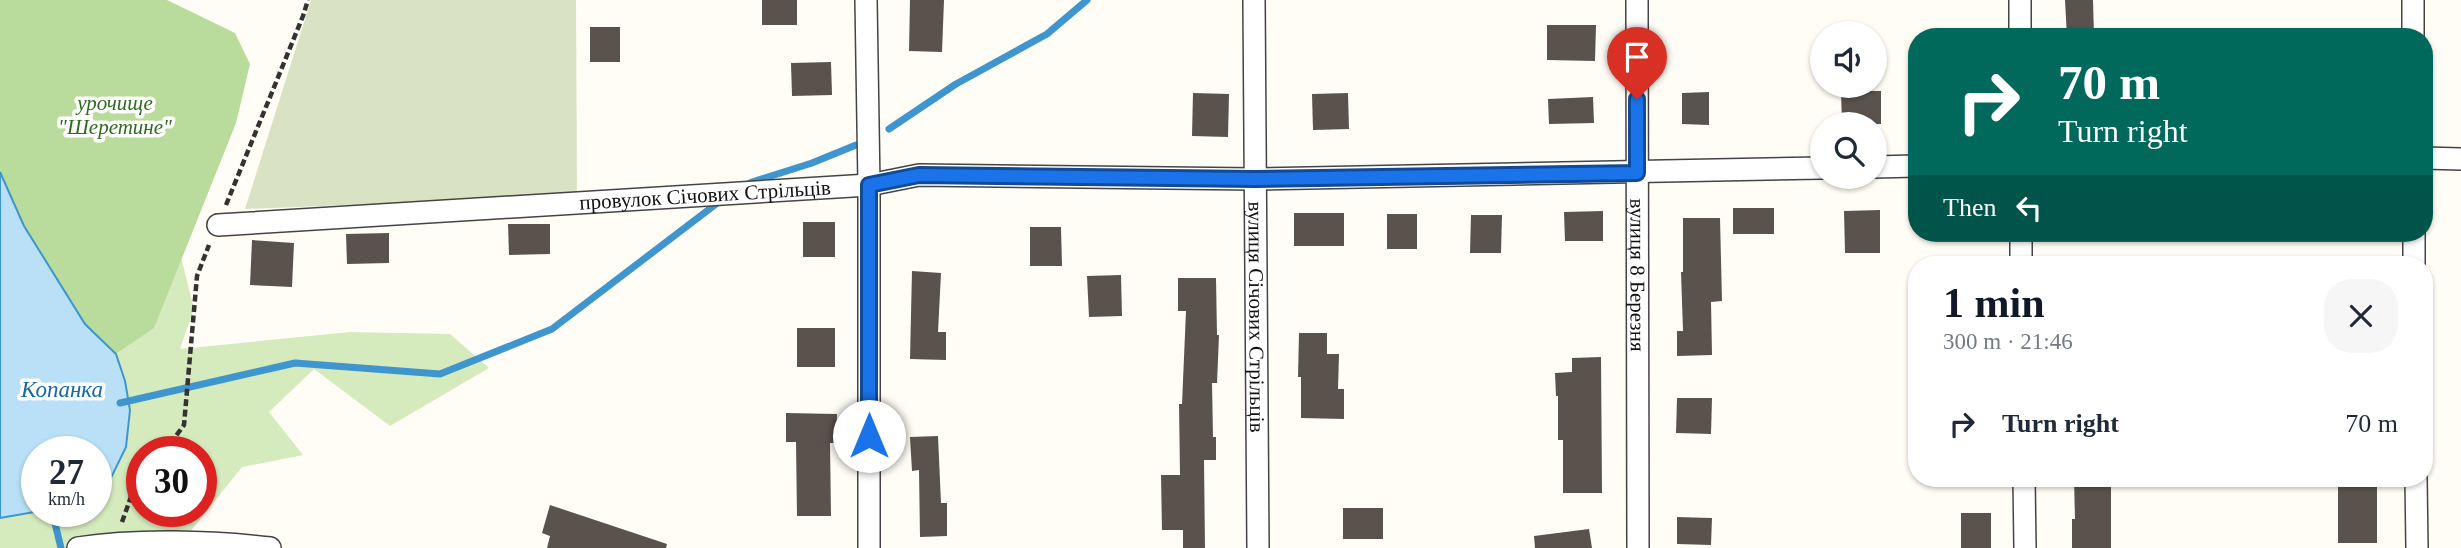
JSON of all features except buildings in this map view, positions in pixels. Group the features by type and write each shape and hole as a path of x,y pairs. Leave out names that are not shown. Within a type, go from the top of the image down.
{"street":[{"path":"866,0 869,548"},
{"name":"вулиця Січових Стрільців","path":"1254,0 1258,548"},
{"name":"вулиця 8 Березня","path":"1637,0 1638,548"},
{"path":"2020,0 2020,28"},
{"path":"2413,0 2413,28"},
{"path":"2433,158 2461,159"},
{"path":"1887,167 1908,166"},
{"name":"провулок Січових Стрільців","path":"218,225 869,185 919,175 1255,179 1810,168"},
{"path":"2024,487 2025,548"},
{"path":"2416,487 2417,548"},
{"path":"78,548 114,542 247,545 270,548"}],"path":[{"path":"114,542 126,510"}],"green space":[{"name":"урочище \"Шеретине\"","path":"0,0 167,0 235,33 250,64 236,123 154,328 116,354 85,324 24,226 0,172"},
{"path":"311,0 576,0 577,196 245,209"},
{"path":"181,257 194,309 180,349 350,332 450,334 489,368 390,426 314,369 269,412 303,455 242,467 217,498 217,436 127,436 126,391 116,354 154,327"},
{"path":"126,445 126,527 194,527 177,548 0,548 0,518 21,514 21,527 112,527 112,474"}],"water":[{"name":"Копанка","path":"0,172 24,226 85,324 116,354 125,381 130,410 126,447 112,476 112,436 21,436 21,514 0,518"}],"waterway":[{"path":"889,129 956,84 1047,34 1087,0"},
{"path":"745,186 856,145"},
{"path":"120,403 295,363 440,374 552,329 720,201"},
{"path":"56,527 61,548"}],"route":[{"path":"869,436 869,185 919,175 1255,179 1637,173 1637,99"}]}
